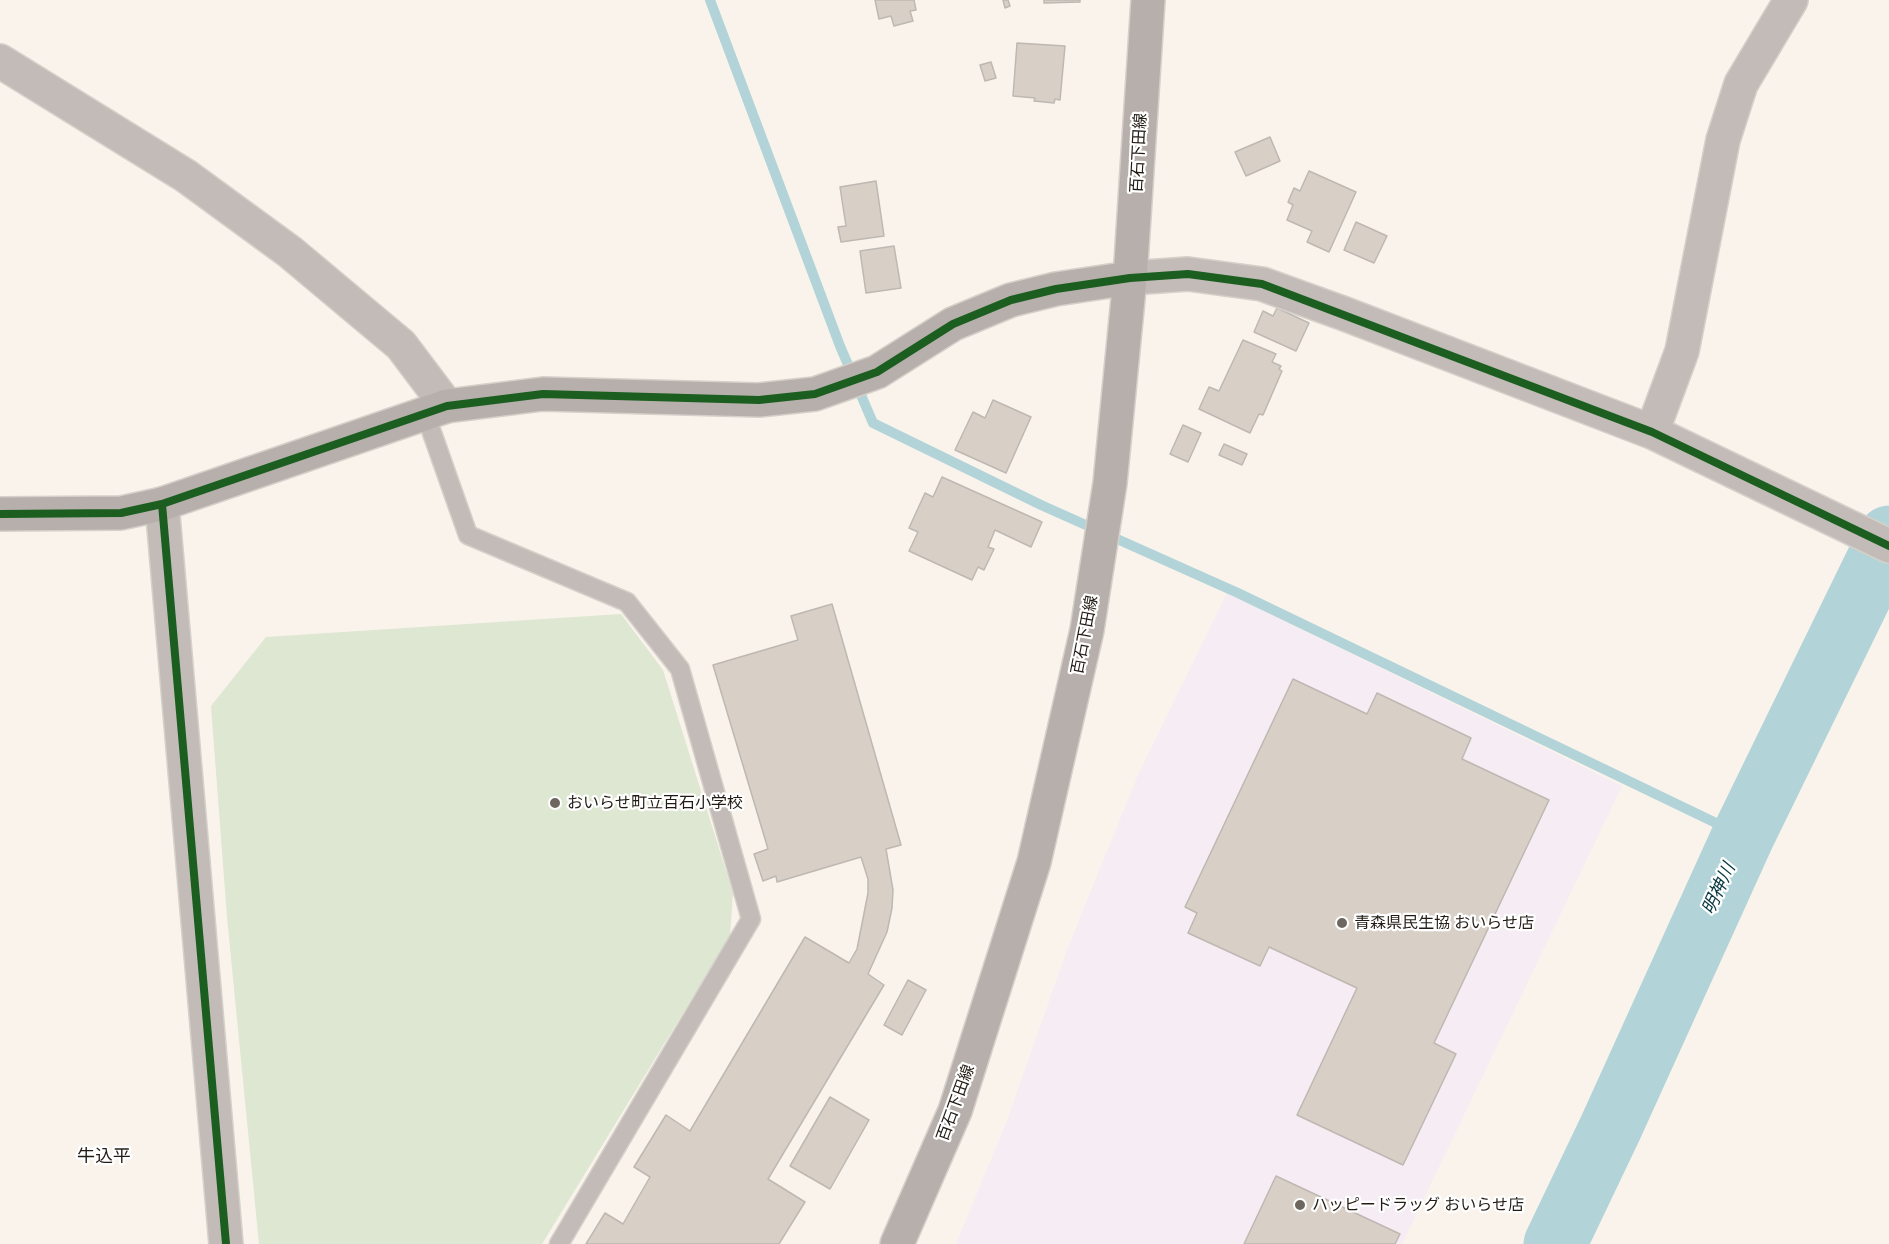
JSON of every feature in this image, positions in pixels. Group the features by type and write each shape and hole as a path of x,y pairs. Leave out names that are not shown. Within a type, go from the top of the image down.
{"main road":[{"name":"百石下田線","path":"897,1244 955,1111 1034,862 1087,630 1110,483 1130,278 1148,0"},
{"path":"0,514 122,513 162,504 436,410 543,394 759,400 815,394 877,372 953,324 1011,300 1056,289 1130,278"}],"street":[{"path":"1652,432 1682,351 1723,140 1741,84 1791,0"},
{"path":"0,61 186,176 290,252 401,345 436,410"},
{"path":"1130,278 1188,274 1262,284 1652,432 1889,546"},
{"path":"162,504 226,1244"}],"lane":[{"path":"436,410 468,535 627,602 680,669 751,919 559,1244"}],"shaded area":[{"path":"1227,593 1622,786 1402,1244 956,1244 1007,1121 1067,950 1138,775"}],"green space":[{"path":"621,614 663,670 733,893 730,936 542,1244 259,1244 227,917 211,706 266,637"}],"building":[{"path":"875,0 914,0 916,10 910,11 913,21 894,26 891,16 879,19"},
{"path":"1003,0 1008,0 1010,6 1005,8"},
{"path":"1044,0 1080,0 1080,2 1044,3"},
{"path":"1017,43 1065,46 1060,100 1055,99 1054,103 1013,96"},
{"path":"991,62 996,78 985,81 980,65"},
{"path":"1270,137 1280,161 1246,176 1235,152"},
{"path":"1309,171 1356,192 1329,252 1307,242 1312,231 1287,220 1293,205 1288,202 1294,188 1300,191"},
{"path":"876,181 884,236 841,242 838,227 846,226 840,187"},
{"path":"1356,222 1387,236 1374,263 1344,250"},
{"path":"894,246 901,288 866,293 860,251"},
{"path":"1277,308 1309,323 1296,351 1254,332 1263,311 1273,316"},
{"path":"1243,340 1276,354 1272,362 1281,366 1279,369 1282,371 1263,415 1259,414 1250,433 1199,409 1209,387 1219,391"},
{"path":"993,400 1031,417 1006,473 955,450 973,412 985,418"},
{"path":"1183,425 1201,433 1188,462 1170,454"},
{"path":"1224,444 1247,454 1242,465 1219,455"},
{"path":"942,477 1042,522 1031,547 995,530 988,547 994,549 984,570 978,567 972,580 909,551 918,532 909,528 925,493 933,497"},
{"path":"832,604 901,845 886,849 893,890 892,908 887,932 868,974 884,985 768,1179 805,1202 779,1244 586,1244 605,1213 623,1224 650,1177 634,1167 666,1115 690,1131 805,937 849,963 857,949 868,893 868,879 861,857 777,882 776,876 763,881 754,854 768,849 713,665 798,640 791,616"},
{"name":"青森県民生協 おいらせ店","path":"1293,679 1367,714 1377,693 1471,738 1462,759 1549,800 1434,1043 1456,1054 1403,1165 1297,1115 1357,988 1269,947 1260,966 1188,933 1197,913 1185,907"},
{"path":"908,980 926,990 902,1035 884,1025"},
{"path":"830,1097 869,1120 830,1189 790,1166"},
{"name":"ハッピードラッグ おいらせ店","path":"1276,1176 1400,1234 1395,1244 1244,1244"}],"waterway":[{"path":"710,0 840,346 873,423 1041,505 1238,593 1743,836"},
{"name":"明神川","path":"1555,1244 1610,1129 1743,836 1889,537"}],"cycle path":[{"path":"0,514 121,513 162,504 447,406 543,394 759,400 815,394 877,372 953,324 1011,300 1056,289 1130,278 1188,274 1262,284 1652,432 1889,546"},
{"path":"162,504 226,1244"}],"place":[{"name":"おいらせ町立百石小学校","path":"555,803"},
{"name":"青森県民生協 おいらせ店","path":"1342,923"},
{"name":"ハッピードラッグ おいらせ店","path":"1300,1205"}],"district":[{"name":"牛込平","path":"104,1157"}]}
